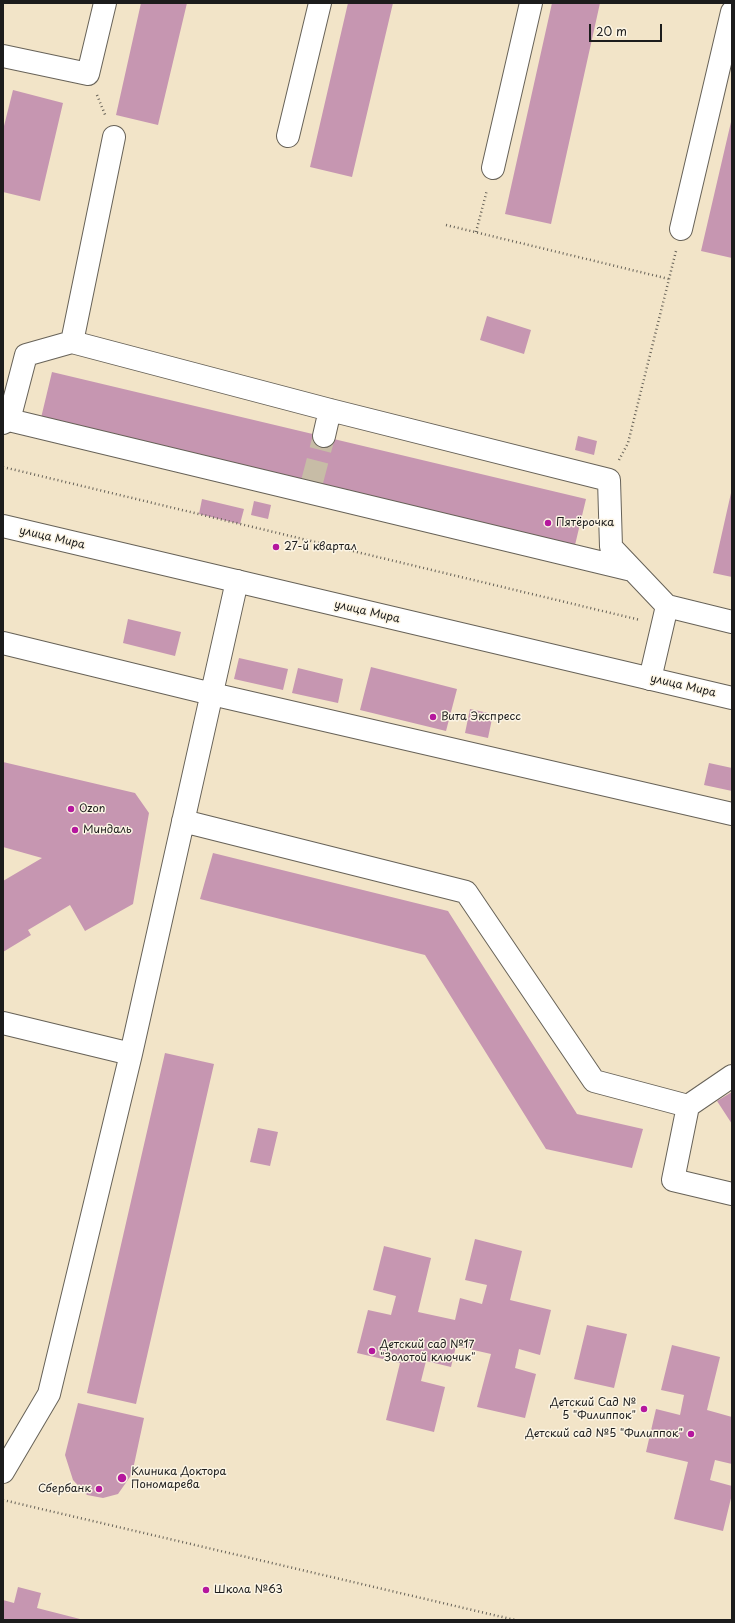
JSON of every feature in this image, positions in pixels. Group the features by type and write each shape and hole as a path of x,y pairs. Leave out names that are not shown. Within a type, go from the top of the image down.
{"main road":[{"path":"3,56 88,74 104,3"},
{"path":"288,136 320,3"},
{"path":"493,168 531,3"},
{"path":"681,229 732,12"},
{"path":"72,342 114,138"},
{"path":"632,570 310,487 6,422 26,355 72,342 330,410 609,480 611,547 632,570 665,616 732,622"},
{"path":"324,436 330,410"},
{"name":"улица Мира","path":"3,526 732,698"},
{"path":"3,1472 49,1394 131,1054 237,581"},
{"path":"650,678 665,616"},
{"path":"3,643 212,694 732,814"},
{"path":"183,821 466,892 594,1081 688,1106"},
{"path":"3,1023 131,1054"},
{"path":"732,1076 688,1106 673,1180 732,1194"}],"path":[{"path":"88,74 114,138"},
{"path":"476,232 493,168"},
{"path":"446,225 669,278"},
{"path":"609,480 628,443 681,229"},
{"path":"3,467 665,616"},
{"path":"3,1500 514,1620"}],"building":[{"path":"141,3 187,3 158,125 116,115"},
{"path":"348,3 393,3 352,177 310,167"},
{"path":"552,3 600,3 551,224 505,214"},
{"path":"13,90 63,103 40,201 3,192 3,130"},
{"path":"732,122 732,258 701,251"},
{"path":"487,316 531,330 524,354 480,340"},
{"path":"52,372 586,499 575,545 41,418"},
{"path":"578,436 597,441 594,455 575,450"},
{"path":"732,493 732,577 713,573"},
{"path":"202,499 244,509 240,524 199,514"},
{"path":"254,501 271,505 268,519 251,515"},
{"path":"128,619 181,632 175,656 123,643"},
{"path":"239,658 288,669 283,690 234,679"},
{"path":"371,667 457,689 446,731 360,710"},
{"path":"298,668 343,679 338,703 292,693"},
{"path":"470,709 493,714 488,738 465,733"},
{"name":"Миндаль","path":"3,762 135,793 149,813 133,904 85,931 70,905 28,930 31,935 3,952 3,881 42,858 3,847"},
{"path":"709,763 732,768 732,791 704,785"},
{"path":"213,853 448,911 577,1114 643,1129 632,1168 546,1149 425,955 200,899"},
{"path":"165,1053 214,1064 136,1404 87,1393"},
{"path":"732,1092 732,1124 717,1101"},
{"path":"258,1128 278,1132 270,1166 250,1162"},
{"path":"475,1239 522,1251 510,1300 551,1310 540,1355 519,1349 515,1368 536,1374 525,1418 477,1407 491,1354 456,1346 451,1367 426,1361 421,1381 445,1387 434,1432 386,1420 400,1363 357,1353 368,1310 391,1315 396,1296 373,1290 384,1246 431,1258 418,1312 455,1320 460,1298 482,1304 487,1285 465,1280"},
{"path":"587,1325 627,1334 614,1388 574,1379"},
{"name":"Детский сад №5 \"Филиппок\"","path":"672,1345 720,1357 707,1410 732,1417 732,1464 715,1460 710,1480 732,1486 732,1494 723,1531 674,1519 688,1462 646,1452 656,1409 680,1415 684,1395 661,1390"},
{"path":"78,1403 144,1418 132,1474 118,1494 103,1498 87,1495 73,1480 65,1455"},
{"path":"18,1587 41,1593 37,1608 84,1620 3,1620 3,1600 14,1603"}],"tunnel":[{"path":"312,482 324,436"}],"place":[{"name":"Пятёрочка","path":"548,523"},
{"name":"27-й квартал","path":"276,547"},
{"name":"Вита Экспресс","path":"433,717"},
{"name":"Ozon","path":"71,809"},
{"name":"Миндаль","path":"75,830"},
{"name":"Детский сад №17 \"Золотой ключик\"","path":"372,1351"},
{"name":"Детский Сад № 5 \"Филиппок\"","path":"644,1409"},
{"name":"Детский сад №5 \"Филиппок\"","path":"691,1434"},
{"name":"Клиника Доктора Пономарева","path":"122,1478"},
{"name":"Сбербанк","path":"99,1489"},
{"name":"Школа №63","path":"206,1590"}]}
